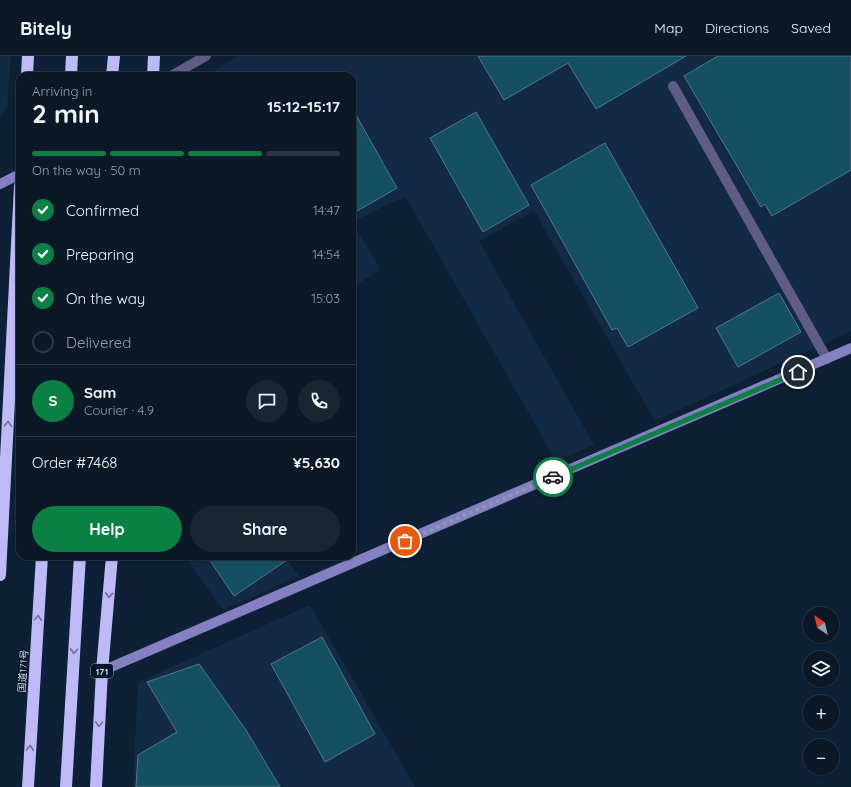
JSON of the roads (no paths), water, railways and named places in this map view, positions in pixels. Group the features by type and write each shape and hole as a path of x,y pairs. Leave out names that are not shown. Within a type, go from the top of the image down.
{"highway":[{"path":"27,72 28,56"},
{"path":"71,72 72,56"},
{"path":"112,72 114,56"},
{"path":"153,72 154,56"},
{"path":"0,574 16,264"},
{"name":"国道171号","path":"28,787 42,560"},
{"path":"66,787 80,560"},
{"name":"171","path":"96,787 102,671 112,560"}],"street":[{"path":"178,72 206,56"},
{"path":"673,86 827,359"},
{"path":"0,184 16,176"},
{"path":"102,671 851,348"}]}
